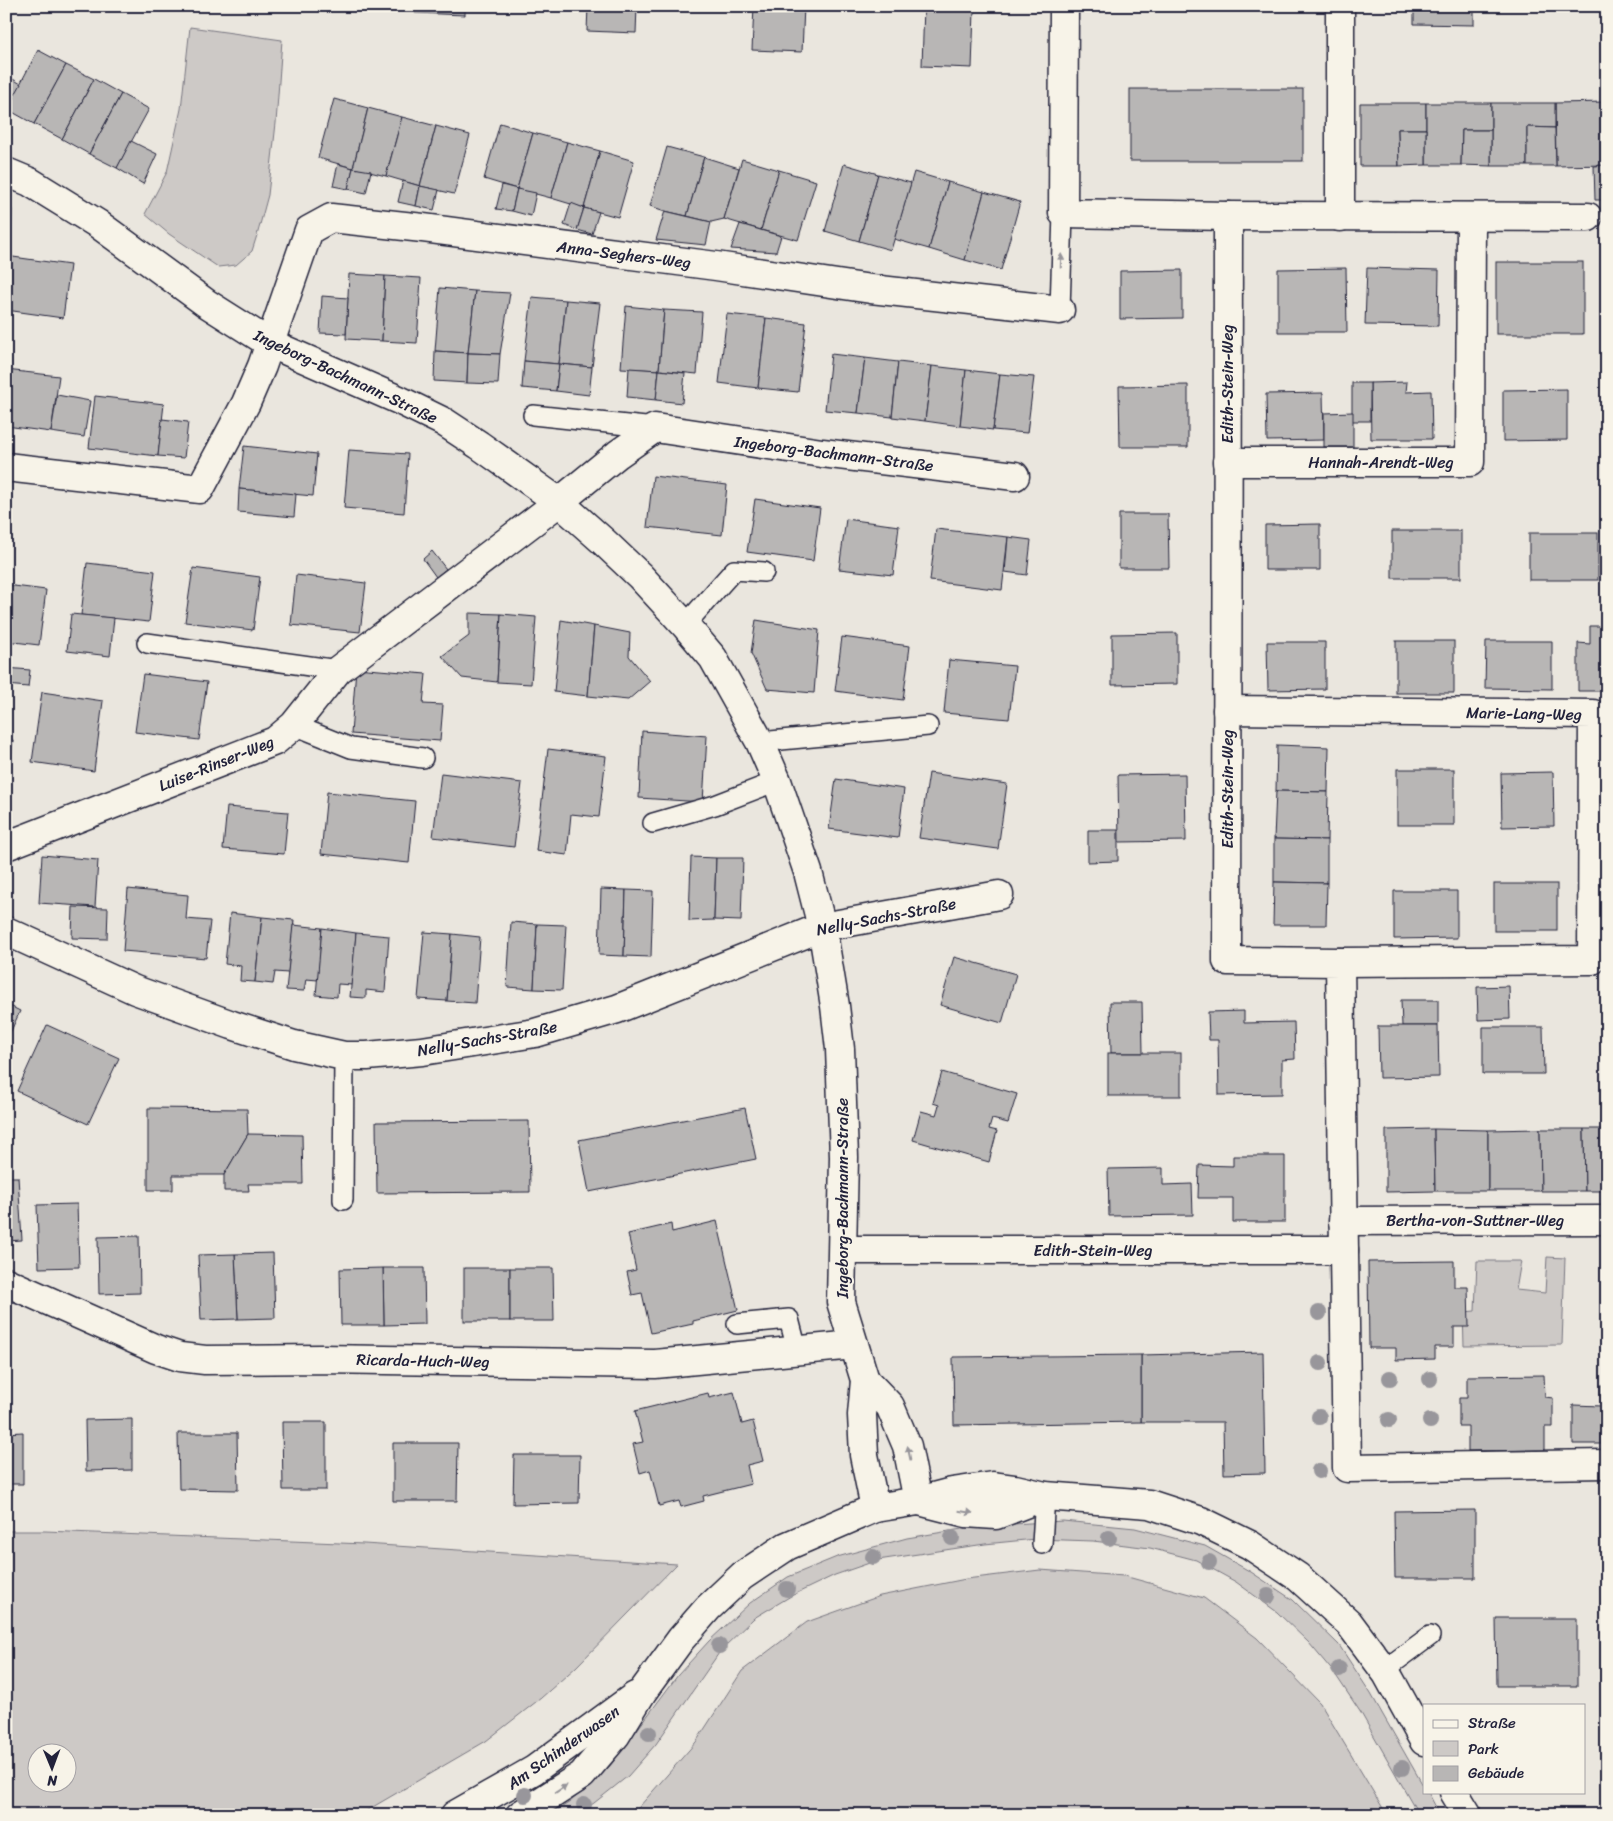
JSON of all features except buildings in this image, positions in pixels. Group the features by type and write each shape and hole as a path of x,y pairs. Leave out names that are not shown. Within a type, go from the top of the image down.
{"street":[{"path":"1340,6 1340,216"},
{"path":"1064,7 1063,213 1228,216 1588,217"},
{"name":"Ingeborg-Bachmann-Straße","path":"6,172 30,182 91,219 206,303 269,343 368,386 444,422 559,502 634,570 713,658 760,742 777,781 808,872 822,927 840,1049 844,1157 841,1302 865,1380 862,1415 864,1455 874,1508"},
{"name":"Edith-Stein-Weg","path":"1228,216 1227,961 1340,962"},
{"name":"Hannah-Arendt-Weg","path":"1227,462 1470,462 1471,217"},
{"name":"Anna-Seghers-Weg","path":"6,467 200,489 246,403 262,366 309,230 331,218 716,266 871,289 1060,310"},
{"path":"559,502 618,454 655,428"},
{"name":"Ingeborg-Bachmann-Straße","path":"655,428 822,453 1015,476"},
{"name":"Luise-Rinser-Weg","path":"6,846 275,741 294,725 338,670 559,502"},
{"name":"Marie-Lang-Weg","path":"1227,710 1593,714 1592,960 1340,962"},
{"name":"Nelly-Sachs-Straße","path":"6,932 135,990 294,1045 344,1056 367,1056 422,1051 535,1033 617,1008 822,927 999,895"},
{"path":"1340,962 1347,1468 1607,1464"},
{"name":"Bertha-von-Suttner-Weg","path":"1343,1221 1607,1220"},
{"name":"Edith-Stein-Weg","path":"843,1250 1344,1250"},
{"name":"Ricarda-Huch-Weg","path":"6,1282 156,1349 180,1356 205,1360 320,1359 656,1364 854,1345"},
{"name":"Ingeborg-Bachmann-Straße","path":"865,1380 890,1406 908,1446 918,1501"},
{"name":"Am Schinderwasen","path":"520,1815 582,1775 616,1735 643,1691 681,1640 708,1608 742,1576 787,1546 874,1508 918,1501 952,1492 993,1486 1045,1496 1149,1504 1201,1521 1250,1546 1298,1576 1349,1623 1384,1670 1423,1739"},
{"name":"Am Schinderwasen","path":"455,1815 534,1770 643,1691"},
{"path":"1455,1794 1468,1815"}],"lane":[{"path":"1060,310 1063,213"},
{"name":"Ingeborg-Bachmann-Straße","path":"533,415 655,428"},
{"path":"685,625 734,570 764,572"},
{"path":"147,643 338,670"},
{"path":"294,725 351,748 423,758"},
{"path":"760,742 928,726"},
{"path":"653,823 715,805 777,781"},
{"path":"343,1200 344,1056"},
{"path":"737,1324 789,1319 797,1350"},
{"path":"1042,1544 1045,1496"},
{"path":"1384,1670 1430,1636"}],"green space":[{"path":"190,27 282,40 268,195 252,251 236,265 218,267 169,234 145,214 167,172 181,109"},
{"path":"1547,1257 1565,1258 1562,1345 1464,1346 1463,1312 1475,1311 1477,1261 1521,1261 1516,1290 1545,1293"},
{"path":"1063,1521 1135,1528 1205,1546 1251,1572 1293,1600 1339,1645 1371,1694 1423,1785 1423,1794 1429,1794 1440,1815 1419,1815 1361,1713 1335,1674 1309,1643 1277,1612 1236,1582 1196,1560 1150,1548 1093,1541 1035,1539 985,1544 878,1560 835,1575 791,1596 754,1618 721,1650 656,1744 628,1776 576,1815 550,1815 570,1802 610,1766 678,1675 709,1641 750,1603 788,1577 837,1557 907,1538 980,1526"},
{"path":"6,1531 364,1544 677,1564 576,1667 541,1698 486,1741 359,1815 6,1815"},
{"path":"1040,1570 1124,1576 1204,1598 1257,1638 1320,1703 1387,1815 632,1815 696,1742 742,1671 807,1622 880,1596 966,1579"}]}
